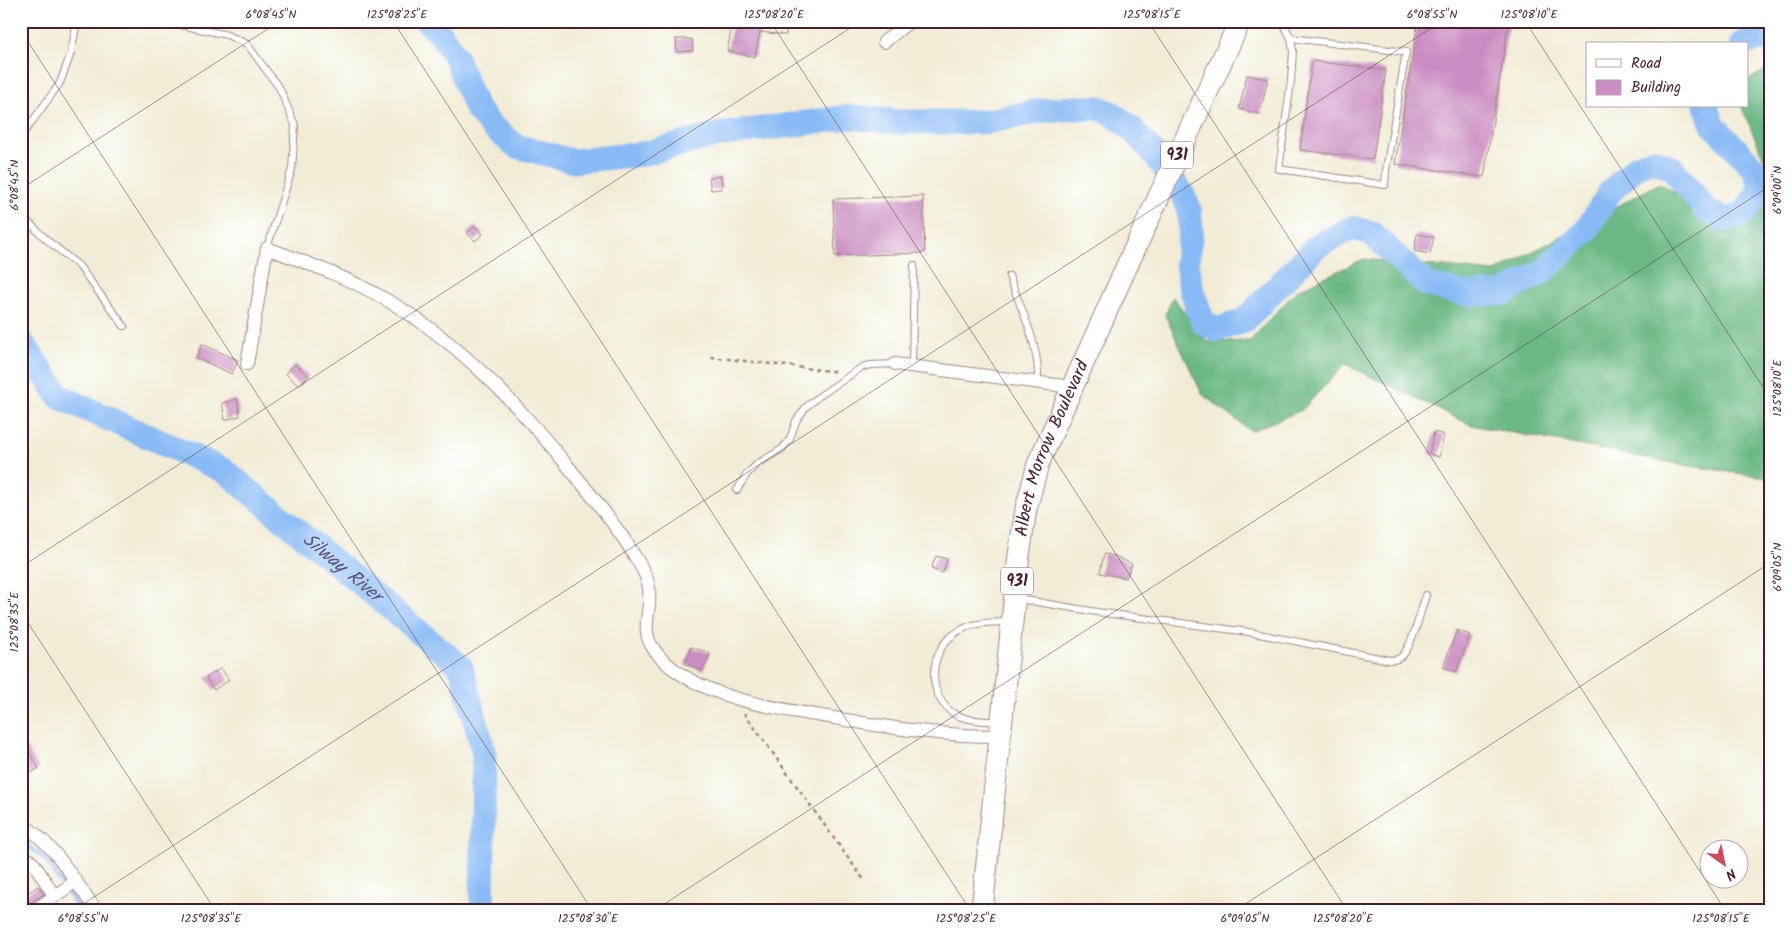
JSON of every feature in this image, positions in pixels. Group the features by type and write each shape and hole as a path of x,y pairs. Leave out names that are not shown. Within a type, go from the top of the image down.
{"highway":[{"name":"Albert Morrow Boulevard","path":"982,910 1012,622 1026,509 1038,464 1124,270 1240,21"}],"street":[{"path":"884,42 910,21"},
{"path":"247,364 267,248 320,267 386,299 425,324 456,348 478,369 554,448 608,515 645,575 649,590 646,628 649,640 660,656 676,670 701,684 733,698 776,708 949,735 1001,729"},
{"path":"896,364 1072,388"},
{"path":"21,823 39,835 53,849 74,882 96,910"},
{"path":"21,854 34,864 56,894"},
{"path":"34,910 74,882"}],"lane":[{"path":"21,137 60,83 71,54 78,21"},
{"path":"164,21 227,36 247,44 280,90 295,126 293,160 292,169 267,248"},
{"path":"1280,21 1284,24 1291,38 1293,51 1291,81 1279,170 1385,185 1406,52 1291,38"},
{"path":"21,215 47,240 79,266 124,326"},
{"path":"912,366 914,266"},
{"path":"1009,276 1036,352 1039,369 1038,383"},
{"path":"737,490 747,474 757,464 782,449 790,439 796,421 806,408 852,373 862,368 872,365 896,364"},
{"path":"1015,598 1097,612 1250,632 1389,660 1398,659 1409,645 1426,595"},
{"path":"1001,729 949,711 937,695 932,677 940,650 952,635 976,623 1012,622"}],"path":[{"path":"711,357 852,373"},
{"path":"733,698 864,880"}],"green space":[{"path":"1770,67 1770,172 1742,108 1748,108 1748,80"},
{"path":"1660,183 1737,231 1770,197 1770,478 1678,464 1471,425 1345,364 1302,410 1251,431 1202,394 1165,315 1173,297 1207,342 1250,341 1297,290 1364,259 1495,272"}],"building":[{"path":"733,21 787,23 786,35 760,32 755,57 727,51"},
{"path":"1418,21 1442,21 1458,24 1459,21 1509,21 1484,177 1395,164"},
{"path":"676,39 692,39 693,51 677,52"},
{"path":"1312,61 1386,70 1373,159 1300,150"},
{"path":"1247,75 1268,79 1260,114 1239,109"},
{"path":"721,176 722,189 711,190 709,178"},
{"path":"923,196 925,253 835,256 833,199"},
{"path":"475,226 483,234 475,241 467,233"},
{"path":"1417,234 1434,237 1430,254 1414,251"},
{"path":"202,344 238,360 232,374 196,358"},
{"path":"295,364 309,376 299,386 286,374"},
{"path":"237,399 240,416 225,420 222,403"},
{"path":"1434,432 1444,435 1439,457 1429,454"},
{"path":"1104,554 1115,556 1132,564 1126,578 1100,573"},
{"path":"936,556 947,559 943,573 931,569"},
{"path":"1457,630 1470,635 1456,672 1443,667"},
{"path":"691,647 710,653 703,671 685,664"},
{"path":"221,668 229,680 214,690 206,678"},
{"path":"21,740 39,768 21,779"},
{"path":"38,886 44,894 30,903 27,908 21,898"}],"waterway":[{"path":"427,21 441,35 455,56 476,108 491,126 516,146 573,161 642,154 717,135 850,117 901,122 985,122 1040,111 1099,108 1113,114 1132,129 1155,155 1182,193 1189,208 1191,230 1187,263 1191,288 1203,322 1216,330 1244,321 1317,246 1352,228 1371,233 1426,284 1463,294 1504,293 1545,270 1586,231 1610,192 1637,166 1654,160 1672,168 1707,211 1726,220 1744,214 1761,188 1755,169 1713,125 1707,108"},
{"path":"1748,42 1758,39 1770,39"},
{"name":"Silway River","path":"21,341 60,397 225,471 461,667 484,753 482,910"},
{"path":"21,841 44,858 80,910"}]}
